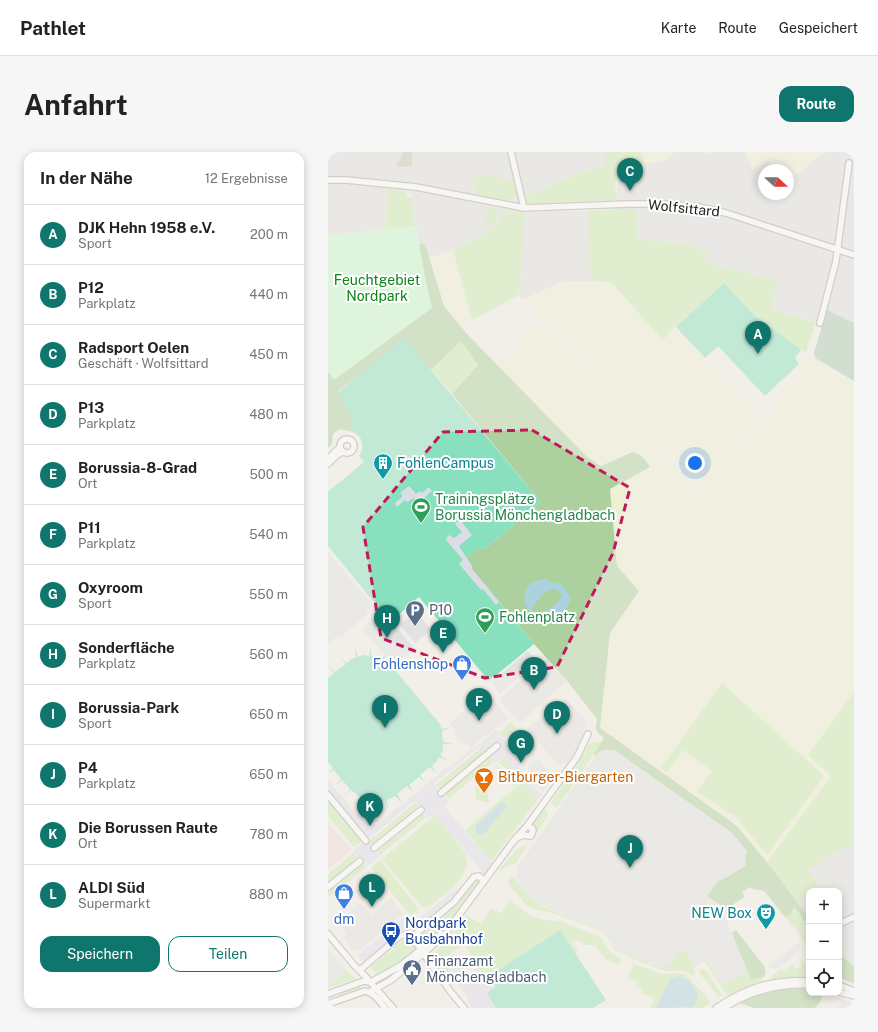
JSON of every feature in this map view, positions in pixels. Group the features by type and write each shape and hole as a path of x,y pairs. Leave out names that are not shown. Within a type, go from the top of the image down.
{"street":[{"path":"511,152 524,208"},
{"path":"820,323 838,250 849,163"},
{"name":"Wolfsittard","path":"328,180 346,180 416,187 524,208 628,204 667,204 699,207 726,213 854,255"},
{"path":"328,459 342,450 328,464"},
{"path":"328,1004 361,992 370,992 391,980 422,952 445,934 577,757 588,734"},
{"path":"442,793 497,746"},
{"path":"328,795 366,841"},
{"path":"374,848 421,810"},
{"path":"515,839 522,835 531,836 533,830 527,826"},
{"path":"328,887 360,860"},
{"path":"412,937 454,902 474,877 479,876 484,881"},
{"path":"842,923 854,917"},
{"path":"328,934 360,970 367,982 370,992 385,1008"},
{"path":"360,970 400,936 407,934 412,937 464,1008"},
{"path":"328,994 367,982 400,966 422,952"},
{"path":"716,1008 740,993 769,983 790,980 806,981"},
{"path":"367,982 376,988 393,1008"},
{"path":"724,1008 738,999 753,993 791,986 806,986"},
{"path":"842,986 854,991"},
{"path":"842,993 854,996"}],"highlighted area":[{"path":"532,430 630,488 613,553 557,667 485,678 381,638 363,527 443,432"}],"shaded area":[{"path":"328,152 606,152 606,166 593,167 524,197 527,212 588,211 591,281 563,282 521,300 519,295 525,213 504,210 496,227 453,250 429,258 425,244 417,244 414,230 411,191 387,189 386,230 328,237"},
{"path":"403,152 412,152 412,165 407,167 397,166 397,161 401,161 401,154 403,155"},
{"path":"641,152 674,152 664,161 645,164"},
{"path":"674,152 704,152 706,155 712,152 745,152 752,168 758,166 758,200 794,200 794,175 825,152 854,152 854,323 827,310 822,324 771,309 778,281 704,263 708,251 684,243 636,239 616,209 619,166 663,161"},
{"path":"745,152 826,152 794,175 794,164 770,164 769,161 763,164 758,164 758,166 752,169"},
{"path":"769,161 770,164 762,164"},
{"path":"453,250 472,320 461,327 444,306 429,258"},
{"path":"611,282 663,339 674,327 759,417 707,490 703,491 527,300 558,283"},
{"path":"540,320 704,498 762,420 811,358 854,384 854,692 808,755 831,776 767,862 737,826 600,728 610,633 639,591 617,566 610,488 650,467 646,459 633,452 601,466 593,462 496,364"},
{"path":"409,486 416,494 420,491 422,493 429,487 432,491 418,503 414,498 407,502 405,500 397,507 395,503 403,496 400,493"},
{"path":"460,520 472,535 459,546 472,566 472,570 499,602 496,605 459,564 463,560 446,540 449,535 454,538 462,532 455,524"},
{"path":"328,552 373,605 366,612 368,614 339,638 337,636 328,644"},
{"name":"P10","path":"416,611 431,630 415,643 400,625"},
{"path":"375,618 389,633 397,628 415,649 397,662 391,655 387,658 385,656 387,651 384,655 384,653 362,629"},
{"path":"528,651 538,662 500,694 491,683"},
{"path":"547,659 567,681 520,723 499,699"},
{"path":"486,693 508,718 471,748 466,743 464,745 454,734 456,732 449,724"},
{"path":"566,698 587,723 577,748 566,765 563,763 559,766 527,729"},
{"path":"496,730 512,749 508,753 542,795 538,799 503,757 495,763 480,746 434,784 449,802 444,806 493,865 485,875 434,814 428,818 414,801 366,841 368,841 380,856 366,867 353,851 364,842 328,798 328,780 357,815 359,814 364,819 372,813 378,820 381,821 421,789 423,790 422,788 448,766 450,767 471,749 473,750"},
{"path":"603,750 614,750 732,833 747,851 745,862 746,865 731,875 718,881 707,896 720,905 747,970 728,983 721,982 707,960 695,967 685,949 683,951 679,948 677,950 680,950 669,965 661,967 619,951 614,947 606,933 602,930 541,905 528,896 518,883 519,882 516,875 518,866 598,753"},
{"path":"539,759 552,778 550,784 543,793 525,774 530,769 528,766 534,760 535,762"},
{"path":"328,822 352,850 328,870"},
{"path":"854,843 854,967 842,956 842,888 813,888 818,883 807,870"},
{"path":"455,889 459,891 453,899 415,932 406,929 401,930 363,962 360,959 361,958 358,955 406,916 412,924"},
{"path":"806,895 806,914 798,903"},
{"path":"391,898 403,914 359,951 354,951 343,938 347,934 337,922 361,902 371,915"},
{"path":"800,942 798,952 781,966 775,969 768,966"},
{"path":"328,950 346,970 328,986"},
{"path":"454,954 466,973 458,979 446,960"},
{"path":"478,968 486,980 490,979 492,983 494,982 496,987 487,993 496,1008 472,1008 467,1002 469,1000 457,982 464,974 466,976"},
{"path":"837,997 854,1003 854,1008 835,1008 839,1007 842,1002 836,1000"}],"green space":[{"path":"606,152 641,152 645,164 619,166 615,187 617,200 526,204 523,197 594,167 606,166"},
{"path":"500,174 501,181 515,179 518,195 509,200 475,194 472,178"},
{"path":"387,189 407,191 406,197 412,198 414,227 386,230"},
{"path":"489,207 499,209 494,224 483,230"},
{"path":"637,209 637,239 684,243 708,251 705,263 778,281 771,309 816,323 806,352 801,350 754,315 724,283 676,327 674,327 663,340 611,282 591,281 588,211"},
{"path":"504,210 525,213 519,295 472,320 453,250 496,227"},
{"name":"Feuchtgebiet Nordpark","path":"416,226 432,308 334,380 328,372 328,235"},
{"path":"328,240 425,244 444,306 467,334 587,457 601,466 633,452 641,456 650,467 610,489 617,566 639,591 610,633 600,728 737,826 767,862 806,914 806,923 794,907 791,914 785,917 764,891 750,887 742,892 745,897 727,908 707,896 718,881 731,875 745,863 744,848 732,833 614,750 598,753 596,756 594,754 604,738 596,730 597,719 567,681 534,644 472,569 472,566 466,558 480,546 483,550 541,502 452,394 478,365 461,341 431,370 404,340 338,391 353,420 350,431 339,429 333,434 332,444 328,448"},
{"path":"724,283 754,315 801,350 795,358 799,364 765,396 718,346 705,358 676,327"},
{"path":"827,310 854,323 854,381 815,358 814,352"},
{"name":"Trainingsplätze Borussia Mönchengladbach","path":"404,338 541,502 483,550 480,547 466,558 472,566 472,570 534,644 489,681 419,597 390,622 328,546 328,492 364,462 359,456 362,448 362,441 357,435 350,431 353,420 338,392"},
{"path":"461,340 478,365 452,394 432,370"},
{"path":"371,646 371,656 376,656 382,659 388,651 383,660 388,662 439,723 442,729 451,727 442,731 443,742 453,744 443,744 443,750 440,755 448,761 439,757 432,766 437,774 430,767 420,775 426,783 419,777 409,785 414,793 407,786 397,794 402,803 395,796 387,800 388,810 385,801 374,801 372,812 372,801 361,798 356,807 360,797 351,790 343,797 350,789 342,780 334,786 341,779 334,770 328,773 333,768 328,762 328,678 334,673 328,665 335,672 346,664 340,656 347,663 351,659 356,658 355,648 358,657 363,655 369,656"},
{"path":"722,683 824,776 767,855 735,816 697,792 712,771 683,750 667,772 661,768"},
{"path":"854,692 854,843 807,870 818,884 814,888 806,888 806,895 798,903 767,862 831,776 808,755"},
{"path":"510,723 514,724 517,728 504,738 499,733"},
{"path":"517,733 522,738 511,747 506,742"},
{"path":"593,742 602,742 557,808 551,804 551,802 578,764 589,744"},
{"path":"482,747 486,753 441,790 436,785"},
{"path":"489,756 494,761 448,799 444,793"},
{"path":"504,758 515,772 513,774 498,762"},
{"path":"496,765 519,782 514,786 495,766"},
{"path":"523,781 538,799 491,862 465,830"},
{"path":"475,786 487,790 489,803 476,799"},
{"path":"328,798 363,841 354,847 328,816"},
{"path":"415,803 419,809 374,847 369,841"},
{"path":"543,809 546,810 548,815 535,834 531,825"},
{"path":"422,812 426,817 380,855 376,849"},
{"path":"435,815 466,854 466,868 463,875 454,887 429,907 422,907 382,859"},
{"path":"529,843 516,863 498,871 517,849"},
{"path":"353,853 358,859 328,884 328,874"},
{"path":"380,860 419,909 411,916 371,868"},
{"path":"361,862 365,868 328,898 328,889"},
{"path":"511,876 531,898 539,904 554,912 602,930 606,933 619,951 648,962 648,965 616,951 605,934 599,930 556,914 533,909 526,905 507,882"},
{"path":"477,879 480,883 448,925 426,942 420,942 417,939 418,935 474,880"},
{"path":"510,900 532,916 544,920 560,921 601,938 611,953 621,959 619,965 605,959 595,945 585,945 578,940 573,941 573,944 578,951 575,953 560,930 485,978 464,944 442,959 457,982 451,985 448,984 430,957 450,938 466,916 481,923 491,909 501,913"},
{"path":"793,907 806,923 806,945 785,917 788,916"},
{"path":"560,930 606,1000 593,1008 494,1008 478,983"},
{"path":"736,930 764,966 766,971 764,977 751,979 731,933"},
{"path":"689,932 721,982 728,983 747,970 751,978 764,977 759,984 731,995 727,995 687,934"},
{"path":"404,940 410,941 415,948 410,956 387,971 377,975 371,967"},
{"path":"679,948 683,951 685,948 693,962 695,972 692,976 683,971 666,971 650,965 651,963 663,967 680,950 677,950"},
{"path":"798,956 806,966 806,977 773,979 771,977 781,969 783,971 793,964 797,969 803,964"},
{"path":"842,956 854,967 854,984 842,978"},
{"path":"634,964 662,974 685,974 706,996 710,1003 702,1008 651,1008 654,998 642,993 643,989 636,986 638,982 628,978"},
{"path":"702,969 707,972 722,995 719,997 701,975 699,970"},
{"path":"346,970 356,979 328,988 328,986"},
{"path":"360,985 361,989 337,997 344,991"},
{"path":"788,989 806,989 806,996 822,996 820,1002 815,1008 754,1008 737,1002 763,993"}],"water":[{"path":"543,579 561,584 571,599 564,612 557,617 546,621 531,613 527,607 525,593 528,587 534,582","holes":["548,590 557,590 562,595 555,604 540,614 536,615 532,612 533,606 545,592"]},
{"path":"502,802 506,807 484,834 478,834 475,827 476,825"},
{"path":"678,976 688,981 698,994 697,1001 693,1007 656,1008 667,984 672,978"}],"place":[{"name":"Radsport Oelen","path":"630,191"},
{"name":"DJK Hehn 1958 e.V.","path":"758,354"},
{"name":"FohlenCampus","path":"383,480"},
{"name":"Trainingsplätze Borussia Mönchengladbach","path":"421,524"},
{"name":"P10","path":"415,627"},
{"name":"Fohlenplatz","path":"485,634"},
{"name":"Sonderfläche","path":"387,638"},
{"name":"Borussia-8-Grad","path":"443,653"},
{"name":"Fohlenshop","path":"462,681"},
{"name":"P12","path":"534,690"},
{"name":"P11","path":"479,721"},
{"name":"Borussia-Park","path":"385,728"},
{"name":"P13","path":"557,734"},
{"name":"Oxyroom","path":"521,763"},
{"name":"Bitburger-Biergarten","path":"484,794"},
{"name":"Die Borussen Raute","path":"370,826"},
{"name":"P4","path":"630,868"},
{"name":"ALDI Süd","path":"372,907"},
{"name":"dm","path":"344,910"},
{"name":"NEW Box","path":"766,930"},
{"name":"Nordpark Busbahnhof","path":"391,948"},
{"name":"Finanzamt Mönchengladbach","path":"412,986"}]}
